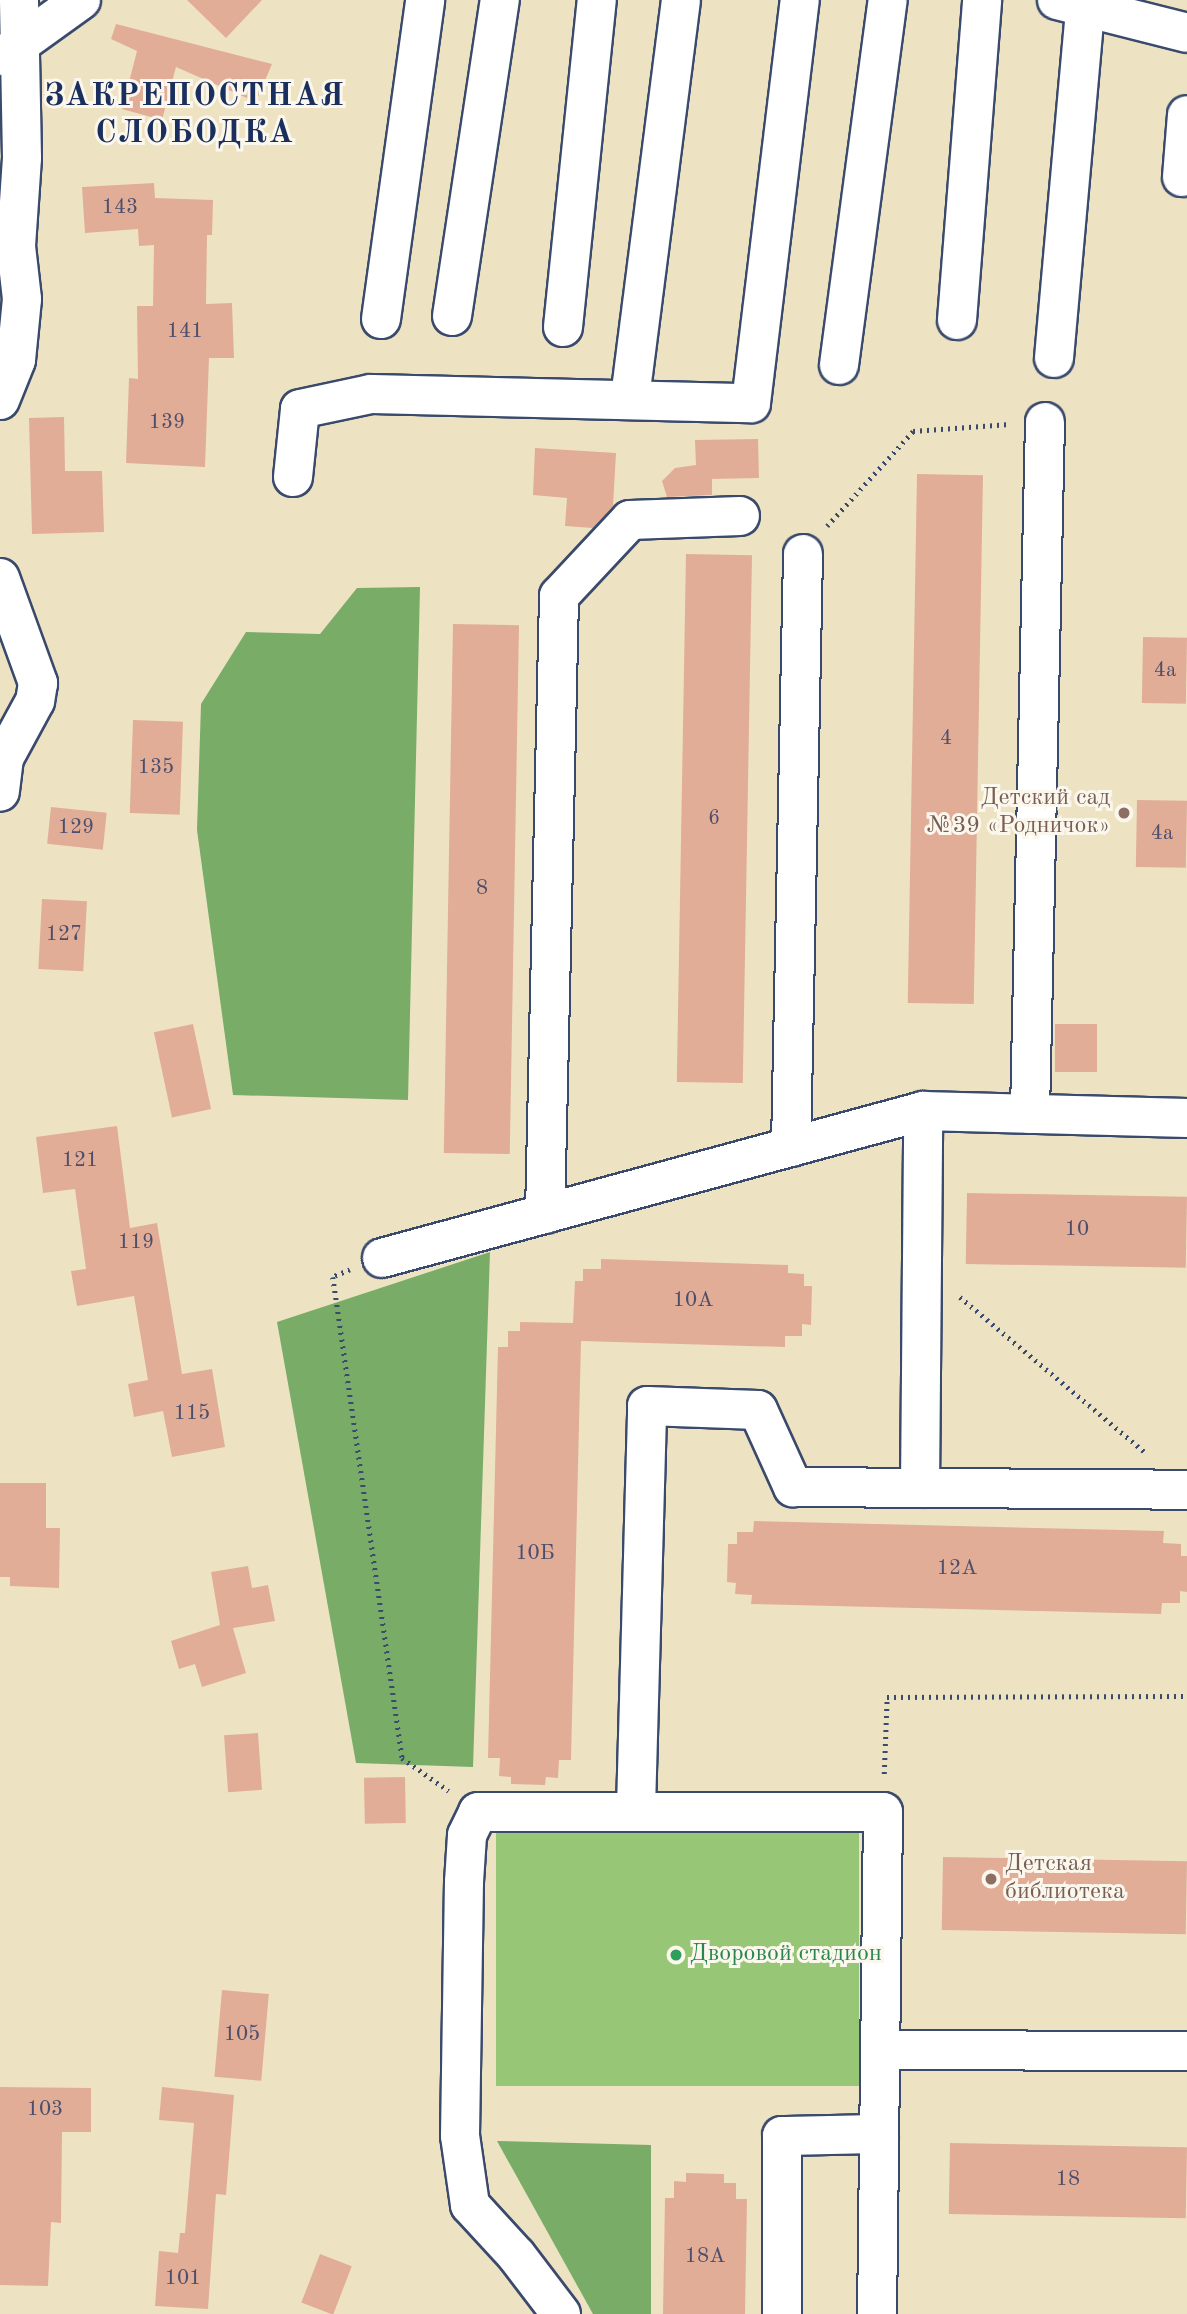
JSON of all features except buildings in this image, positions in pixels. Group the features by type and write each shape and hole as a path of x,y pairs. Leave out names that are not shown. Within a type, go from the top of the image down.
{"street":[{"path":"0,400 16,360 22,299 16,247 22,158 10,52 19,0"},
{"path":"10,52 81,0"},
{"path":"381,319 425,0"},
{"path":"452,316 500,0"},
{"path":"563,327 597,0"},
{"path":"630,398 681,0"},
{"path":"293,478 300,408 371,394 583,402 630,398 751,403 800,0"},
{"path":"839,365 888,0"},
{"path":"957,320 982,0"},
{"path":"1054,358 1071,4 1187,33"},
{"path":"1182,177 1187,115"},
{"path":"1030,1114 1045,422"},
{"path":"545,1214 559,596 629,520 740,516"},
{"path":"791,1147 803,554"},
{"path":"0,578 38,683 35,701 4,758 0,792"},
{"path":"920,1488 923,1111"},
{"path":"382,1258 923,1111 1187,1118"},
{"path":"636,1808 648,1406 758,1410 793,1487 1187,1490"},
{"path":"561,2314 470,2205 460,2136 464,1882 467,1835 478,1812 636,1808 883,1812 877,2314"},
{"path":"880,2050 1187,2051"},
{"path":"782,2314 782,2136 879,2134"}],"path":[{"path":"803,554 913,430 1045,422"},
{"path":"382,1258 333,1277 402,1758 478,1812"},
{"path":"922,1265 1155,1461"},
{"path":"883,1812 887,1698 1187,1696"}],"green space":[{"path":"420,587 408,1100 233,1095 197,830 201,704 246,632 320,634 357,588"},
{"path":"490,1252 473,1767 356,1763 277,1322"},
{"name":"Дворовой стадион","path":"496,1823 859,1823 859,2086 496,2086"},
{"path":"497,2141 651,2145 651,2314 593,2314"}],"place":[{"name":"Детский сад №39 «Родничок»","path":"1124,813"},
{"name":"Детская библиотека","path":"991,1879"},
{"name":"Дворовой стадион","path":"676,1955"}],"district":[{"name":"ЗАКРЕПОСТНАЯ СЛОБОДКА","path":"195,116"}]}
